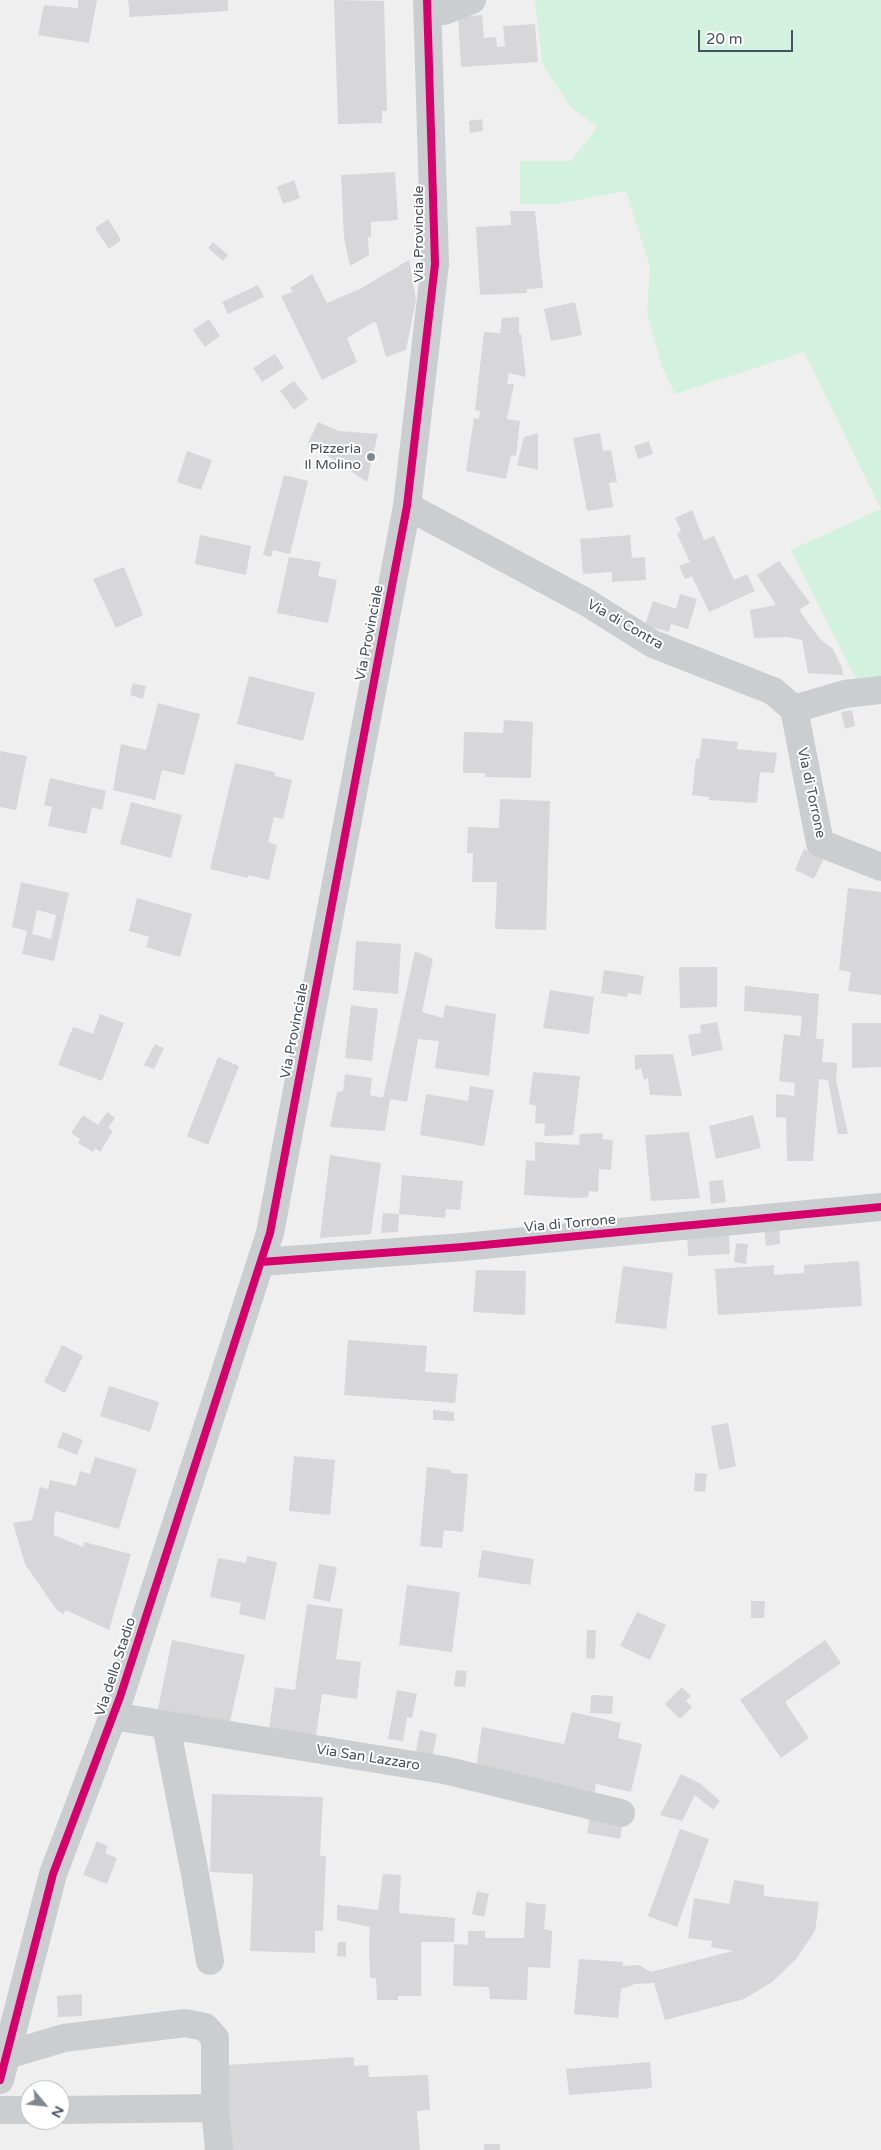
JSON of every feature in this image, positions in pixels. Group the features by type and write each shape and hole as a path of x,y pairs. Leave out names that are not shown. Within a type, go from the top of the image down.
{"street":[{"path":"427,6 444,11 472,0"},
{"name":"Via Provinciale","path":"261,1262 270,1233 407,506 435,264 427,6"},
{"name":"Via di Contra","path":"407,506 586,602 653,644 773,691 794,709"},
{"path":"794,709 845,694 881,690"},
{"name":"Via di Torrone","path":"794,709 820,843 881,867"},
{"name":"Via di Torrone","path":"261,1262 473,1246 881,1207"},
{"name":"Via dello Stadio","path":"3,2068 53,1874 113,1716 261,1262"},
{"name":"Via San Lazzaro","path":"113,1716 444,1770 621,1813"},
{"path":"166,1726 196,1874 210,1961"},
{"path":"3,2068 64,2038 185,2023 205,2027 215,2038 215,2108 219,2150"},
{"path":"70,2110 215,2108"},
{"path":"0,2110 20,2110"}],"green space":[{"path":"535,0 881,0 881,509 804,352 675,394 662,366 647,313 650,267 626,191 556,204 520,204 520,161 571,161 597,127 570,106 543,66"},
{"path":"881,509 881,677 857,681 791,550"}],"building":[{"path":"78,0 97,0 89,43 38,35 44,5 78,8"},
{"path":"128,0 228,0 228,11 130,17"},
{"path":"334,0 384,1 387,111 382,111 382,123 338,124"},
{"path":"482,15 484,38 496,37 497,47 505,46 503,26 535,24 538,62 461,67 458,17"},
{"path":"482,119 483,131 470,133 469,121"},
{"path":"395,172 398,220 371,222 371,237 368,237 369,255 350,266 344,238 341,175"},
{"path":"294,180 300,198 283,204 277,187"},
{"path":"510,211 535,211 543,288 527,289 527,293 480,295 476,227 511,225"},
{"path":"108,219 121,240 109,249 95,228"},
{"path":"213,242 228,255 223,261 208,248"},
{"path":"409,260 416,299 406,350 386,357 376,322 372,323 347,338 357,362 322,380 281,296 293,292 290,288 312,274 327,303 358,290"},
{"path":"258,285 264,297 228,314 222,302"},
{"path":"575,302 582,335 551,341 544,309"},
{"path":"519,317 519,334 521,334 526,377 509,373 507,384 514,384 507,419 520,421 516,456 511,455 506,479 466,471 474,418 479,419 480,411 475,410 484,332 500,333 502,318"},
{"path":"209,319 220,336 205,347 193,330"},
{"path":"275,354 284,368 262,382 253,368"},
{"path":"294,381 308,399 294,410 280,391"},
{"path":"318,422 339,431 378,434 367,482 308,443"},
{"path":"538,433 538,470 517,465 524,437"},
{"path":"600,433 603,451 611,450 617,482 609,483 613,507 587,511 573,438"},
{"path":"649,441 653,454 638,459 634,446"},
{"path":"187,451 212,460 201,490 177,482"},
{"path":"284,475 308,481 290,554 273,550 271,557 263,555"},
{"path":"692,510 704,540 714,536 734,580 747,574 755,591 709,612 692,576 685,579 679,566 690,562 677,534 681,531 675,518"},
{"path":"200,535 251,546 246,575 195,564"},
{"path":"630,535 632,558 645,557 646,580 612,582 612,572 583,574 580,539"},
{"path":"289,557 321,562 318,576 337,580 328,623 277,613"},
{"path":"779,561 810,603 799,610 820,639 833,649 842,668 843,675 808,673 802,640 787,637 754,638 750,610 776,605 757,575"},
{"path":"124,567 143,615 116,628 93,579"},
{"path":"680,594 697,599 688,629 671,624 669,632 645,625 653,601 676,609"},
{"path":"249,676 315,693 303,741 237,724"},
{"path":"133,683 146,686 143,699 130,695"},
{"path":"158,703 200,714 184,775 162,770 155,800 113,790 121,744 146,750"},
{"path":"852,710 855,726 845,729 841,712"},
{"path":"504,720 533,722 531,778 485,777 485,773 463,773 464,732 503,733"},
{"path":"702,738 738,742 737,749 777,753 774,773 760,772 757,803 709,800 709,797 692,795 696,758 699,759"},
{"path":"0,751 27,756 16,810 0,807"},
{"path":"235,763 275,772 275,776 292,780 283,819 274,817 268,842 277,845 269,880 249,875 248,878 210,869"},
{"path":"50,778 106,791 102,810 92,807 86,834 48,826 52,807 44,805"},
{"path":"500,799 550,801 546,930 495,929 497,882 472,882 473,853 467,853 468,827 499,828"},
{"path":"131,802 182,815 171,858 120,844"},
{"path":"804,849 824,858 814,879 795,870"},
{"path":"21,882 69,893 54,961 22,954 27,931 12,927","holes":["37,910 56,915 51,939 32,934"]},
{"path":"848,888 881,892 881,995 848,991 851,972 839,970"},
{"path":"137,898 192,914 180,957 146,947 149,937 129,931"},
{"path":"356,941 401,944 398,994 353,990"},
{"path":"415,951 433,959 422,1012 443,1018 445,1005 496,1014 489,1076 435,1068 439,1041 418,1039 407,1102 390,1099 385,1131 330,1127 337,1092 343,1091 345,1074 372,1078 370,1095 383,1098"},
{"path":"679,967 717,967 717,1007 680,1008"},
{"path":"604,970 644,976 641,995 628,993 627,997 601,993"},
{"path":"745,986 819,994 816,1039 824,1039 822,1062 837,1063 836,1080 848,1134 838,1134 828,1080 819,1079 813,1161 787,1161 786,1118 776,1117 776,1094 794,1096 795,1083 779,1081 784,1034 800,1036 802,1016 744,1011"},
{"path":"550,990 594,997 589,1034 543,1028"},
{"path":"351,1005 378,1009 372,1061 345,1058"},
{"path":"100,1014 124,1023 102,1081 58,1065 73,1027 93,1034"},
{"path":"717,1022 723,1050 692,1056 688,1035 701,1033 700,1025"},
{"path":"852,1023 881,1023 881,1067 852,1068"},
{"path":"155,1044 164,1048 154,1069 144,1065"},
{"path":"673,1054 682,1096 650,1095 648,1078 644,1080 641,1068 635,1070 635,1055"},
{"path":"218,1057 239,1066 208,1145 187,1136"},
{"path":"533,1072 580,1076 573,1135 544,1136 545,1124 535,1123 536,1106 529,1104"},
{"path":"470,1086 494,1090 484,1146 420,1135 426,1094 468,1101"},
{"path":"107,1112 115,1118 108,1128 113,1131 100,1152 95,1148 93,1152 78,1143 80,1139 71,1133 83,1115 98,1125"},
{"path":"753,1115 761,1148 716,1159 709,1126"},
{"path":"689,1132 700,1198 651,1201 645,1135"},
{"path":"603,1133 602,1139 613,1140 611,1170 599,1169 598,1192 589,1191 588,1197 579,1198 524,1195 526,1160 535,1161 535,1142 579,1145 580,1134"},
{"path":"330,1155 381,1163 371,1234 320,1238"},
{"path":"402,1175 463,1181 460,1210 446,1209 445,1218 399,1214"},
{"path":"723,1180 726,1202 711,1204 709,1181"},
{"path":"383,1213 399,1214 398,1232 381,1233"},
{"path":"779,1225 780,1244 766,1246 764,1227"},
{"path":"729,1230 730,1254 688,1256 687,1232"},
{"path":"736,1243 748,1244 746,1264 734,1262"},
{"path":"859,1261 862,1306 718,1315 715,1269 774,1265 774,1275 804,1273 804,1265"},
{"path":"623,1266 673,1273 666,1329 615,1323"},
{"path":"476,1270 526,1271 525,1315 473,1312"},
{"path":"348,1340 427,1346 425,1372 458,1374 455,1403 344,1395"},
{"path":"62,1345 83,1356 65,1393 44,1382"},
{"path":"109,1386 159,1402 150,1432 100,1416"},
{"path":"433,1410 454,1412 454,1421 433,1420"},
{"path":"728,1423 736,1466 719,1470 711,1426"},
{"path":"63,1432 83,1440 77,1455 57,1447"},
{"path":"294,1456 335,1460 330,1515 289,1511"},
{"path":"95,1457 137,1469 119,1529 56,1511 54,1535 83,1547 84,1542 131,1554 109,1630 66,1610 63,1614 56,1609 25,1564 13,1523 32,1520 40,1487 48,1489 50,1480 76,1486 80,1471 90,1474"},
{"path":"427,1467 451,1470 451,1473 468,1474 463,1532 444,1530 442,1548 420,1546"},
{"path":"695,1473 707,1474 705,1492 694,1491"},
{"path":"482,1550 534,1559 530,1585 478,1577"},
{"path":"247,1556 277,1562 265,1620 239,1614 241,1603 210,1597 218,1558 246,1563"},
{"path":"319,1564 337,1567 330,1602 313,1598"},
{"path":"407,1585 460,1592 452,1652 399,1645"},
{"path":"751,1601 765,1601 764,1618 751,1618"},
{"path":"307,1604 343,1609 336,1659 361,1662 357,1699 322,1694 316,1736 269,1729 275,1687 295,1690"},
{"path":"637,1612 666,1625 650,1660 620,1646"},
{"path":"587,1630 596,1630 595,1659 586,1658"},
{"path":"172,1640 245,1655 229,1726 157,1714"},
{"path":"825,1640 841,1663 785,1702 809,1738 781,1758 740,1700"},
{"path":"456,1670 467,1671 465,1687 454,1686"},
{"path":"682,1687 691,1696 686,1701 692,1707 680,1719 665,1704"},
{"path":"397,1690 417,1694 412,1718 407,1717 403,1741 388,1739"},
{"path":"591,1695 613,1696 612,1714 590,1713"},
{"path":"572,1712 621,1723 618,1738 642,1744 631,1792 596,1784 594,1797 476,1768 482,1727 564,1744"},
{"path":"420,1730 437,1734 432,1759 415,1756"},
{"path":"681,1774 701,1784 720,1801 713,1810 695,1795 682,1821 660,1815"},
{"path":"212,1794 323,1797 320,1856 326,1856 323,1931 315,1931 315,1953 250,1951 253,1874 210,1872"},
{"path":"590,1816 623,1821 620,1839 587,1833"},
{"path":"680,1829 709,1839 677,1927 648,1916"},
{"path":"97,1841 108,1846 105,1853 117,1858 107,1884 83,1875"},
{"path":"383,1874 401,1875 399,1913 455,1918 454,1942 421,1942 421,1996 398,1996 398,2000 377,2000 376,1978 370,1978 370,1927 337,1920 337,1905 378,1910"},
{"path":"734,1880 764,1885 764,1896 819,1902 815,1931 796,1959 772,1982 744,1999 665,2020 654,1983 635,1984 621,1989 618,2018 574,2014 579,1959 623,1962 623,1966 639,1965 651,1972 733,1951 711,1947 712,1941 688,1938 694,1898 729,1904"},
{"path":"477,1891 489,1894 484,1917 472,1914"},
{"path":"526,1902 546,1905 544,1929 552,1931 550,1968 528,1967 527,2000 490,1999 489,1987 453,1986 454,1944 468,1945 468,1931 485,1931 485,1938 524,1938"},
{"path":"338,1942 346,1942 346,1957 337,1956"},
{"path":"82,1994 82,2016 58,2017 57,1996"},
{"path":"354,2057 354,2066 368,2065 369,2077 428,2075 430,2110 417,2111 420,2150 231,2150 227,2065"},
{"path":"650,2062 652,2088 569,2095 566,2069"},
{"path":"484,2144 500,2144 500,2150 484,2150"}],"cycle path":[{"path":"0,2080 53,1874 120,1697 270,1233 407,506 435,264 427,0"},
{"path":"261,1262 463,1247 881,1207"}],"place":[{"name":"Pizzeria Il Molino","path":"371,457"}]}
